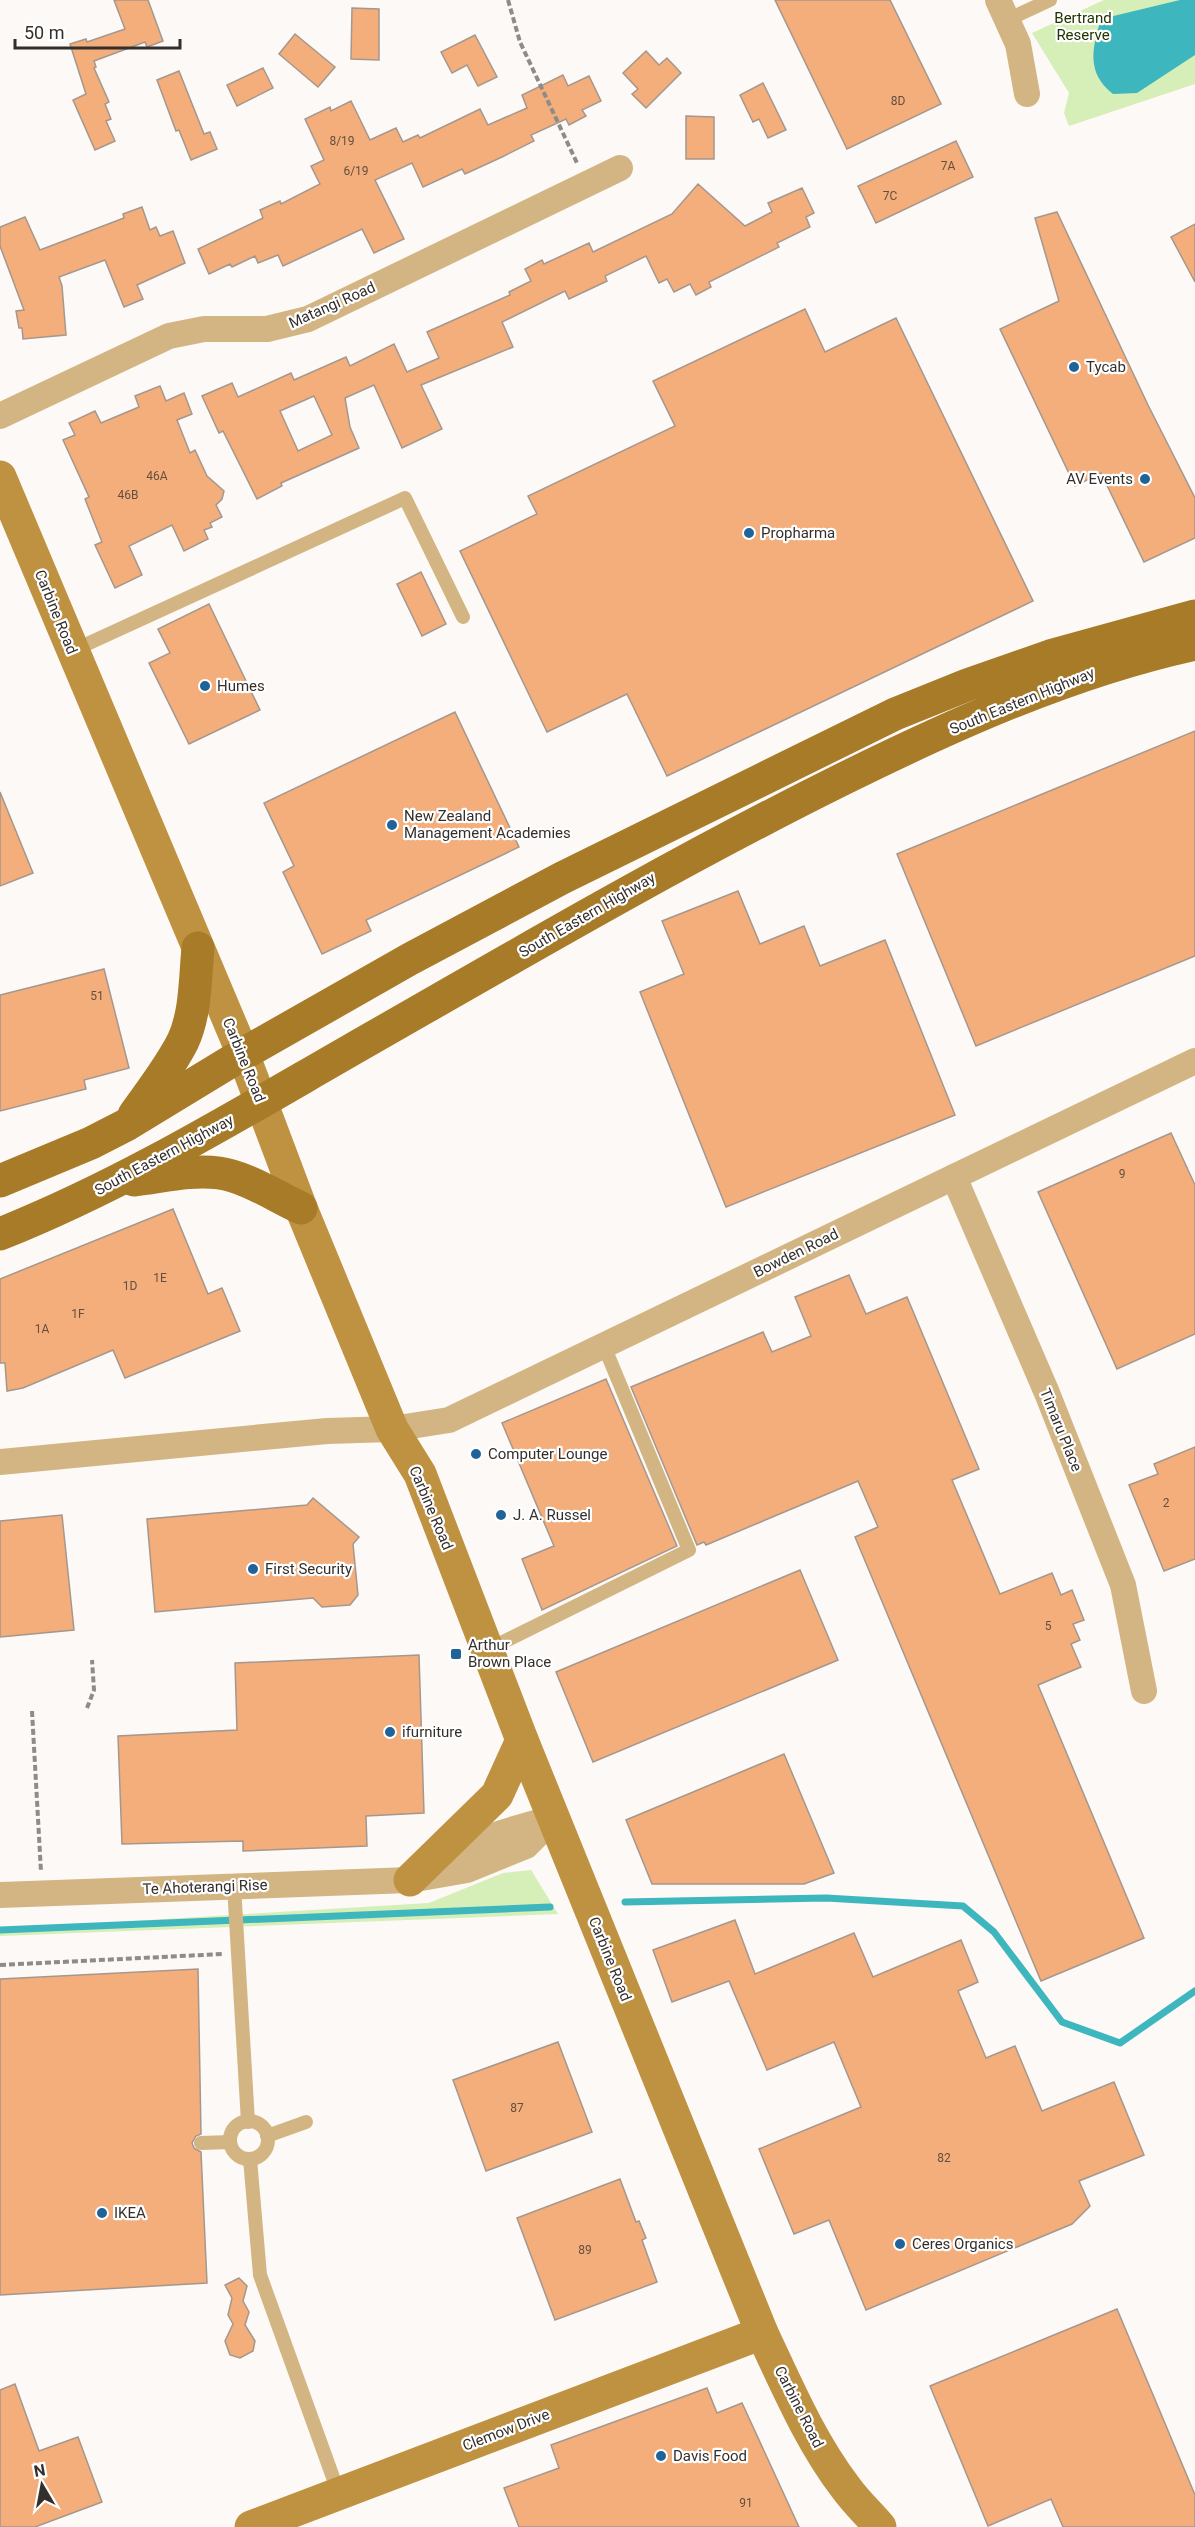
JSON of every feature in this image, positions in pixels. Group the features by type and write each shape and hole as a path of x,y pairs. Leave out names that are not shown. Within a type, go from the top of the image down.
{"main road":[{"name":"Carbine Road","path":"0,477 243,1054 301,1208 392,1429 420,1474 522,1740 762,2333 821,2450 846,2488 880,2527"},
{"name":"South Eastern Highway","path":"0,1181 91,1143 128,1124 243,1054 410,959 593,862 895,714 967,685 1050,656 1195,616"},
{"name":"South Eastern Highway","path":"0,1234 65,1208 116,1182 261,1102 725,837 880,761 1070,680 1120,663 1195,644"},
{"path":"128,1124 184,1039 190,1018 198,948"},
{"path":"116,1182 195,1172 218,1173 240,1179 301,1208"},
{"path":"410,1880 497,1795 522,1740"},
{"name":"Clemow Drive","path":"251,2527 762,2333"}],"street":[{"path":"1002,10 1022,60 1027,94"},
{"name":"Matangi Road","path":"0,416 169,336 204,329 267,329 308,319 620,168"},
{"name":"Bowden Road","path":"392,1429 450,1420 1195,1061"},
{"name":"Timaru Place","path":"954,1177 1047,1394 1123,1585 1144,1691"},
{"path":"0,1462 327,1431 392,1429"},
{"name":"Te Ahoterangi Rise","path":"0,1894 410,1880 468,1870 526,1846 554,1818"}],"lane":[{"path":"1002,10 1050,0"},
{"path":"72,651 405,498 463,617"},
{"path":"487,1650 689,1550 604,1346"},
{"path":"234,1886 236,1913 233,1949 248,2122"},
{"path":"248,2122 260,2126 267,2136 266,2149 262,2154 250,2159 239,2157 230,2142 233,2130 248,2122"},
{"path":"267,2136 306,2122"},
{"path":"201,2143 230,2142"},
{"path":"250,2159 260,2275 339,2494"}],"path":[{"path":"508,0 520,42 582,171"},
{"path":"87,1708 94,1690 92,1660"},
{"path":"32,1711 41,1875"},
{"path":"0,1965 233,1949"}],"green space":[{"name":"Bertrand Reserve","path":"1104,0 1195,0 1195,84 1069,126 1064,113 1069,93 1032,33"},
{"path":"531,1870 558,1914 0,1936 0,1929 429,1903 503,1873"}],"water":[{"path":"1180,0 1195,0 1195,55 1137,93 1113,94 1098,78 1095,69 1095,40 1101,19"}],"building":[{"path":"114,0 148,0 163,41 147,47 145,42 94,61 96,67 94,68 109,102 105,104 111,119 106,121 115,141 95,150 73,100 86,94 70,44 86,39 87,42 125,29"},
{"path":"775,0 890,0 941,104 847,149"},
{"path":"352,8 379,9 379,60 351,59"},
{"path":"295,34 335,67 318,87 279,54"},
{"path":"475,35 497,77 478,86 467,65 452,73 441,52"},
{"path":"646,51 659,65 667,58 681,73 646,108 632,94 638,89 623,73"},
{"path":"263,68 273,88 237,106 227,85"},
{"path":"179,71 204,134 210,132 217,149 191,160 179,130 176,131 157,80"},
{"path":"563,75 568,86 589,76 601,101 582,110 586,116 569,125 566,119 531,135 534,141 502,157 465,174 462,169 423,187 412,163 375,180 404,239 374,253 362,229 283,266 278,255 258,263 255,256 232,267 230,264 209,274 198,249 263,218 260,210 280,201 281,204 320,184 311,166 324,160 305,119 330,107 331,111 351,101 370,140 396,128 403,142 418,135 420,138 480,109 488,125 527,108 522,95"},
{"path":"763,83 786,130 768,138 759,119 753,122 740,95"},
{"path":"686,116 714,117 714,159 686,159"},
{"path":"956,141 973,177 876,223 858,186"},
{"path":"698,184 745,226 772,212 768,203 802,188 814,213 806,217 810,227 777,243 779,247 709,282 711,287 696,295 690,284 674,292 667,279 659,283 646,256 605,276 607,281 569,299 565,291 502,322 513,347 421,385 442,429 402,448 374,385 345,398 350,427 359,448 281,483 282,486 257,499 223,431 219,433 202,396 232,383 238,397 291,373 294,380 346,357 350,366 394,344 407,372 439,358 427,332 510,295 509,292 531,281 525,269 542,260 544,264 589,243 593,252 672,214","holes":["314,396 332,435 298,451 280,411"]},
{"path":"142,207 150,230 156,227 160,236 173,231 185,263 137,285 143,299 124,307 105,260 59,277 62,286 66,335 23,339 16,311 24,310 0,246 0,227 25,217 40,250 124,218 123,214"},
{"path":"1057,212 1148,405 1195,498 1195,538 1144,562 1101,473 1075,486 1000,329 1059,301 1035,218"},
{"path":"1195,224 1195,282 1171,237"},
{"name":"Propharma","path":"805,309 825,352 896,318 1033,601 667,776 627,694 547,732 460,551 537,514 528,496 675,426 653,381"},
{"path":"160,386 166,401 184,393 192,414 177,420 190,453 195,450 207,476 224,491 222,499 216,505 222,517 210,523 212,527 204,530 208,539 184,551 172,525 129,546 142,575 115,588 95,545 102,542 85,499 89,497 63,440 75,435 69,423 95,411 101,423 139,407 135,396"},
{"path":"421,572 446,624 422,636 397,584"},
{"name":"Humes","path":"209,604 260,710 189,744 149,663 170,653 158,629"},
{"name":"New Zealand Management Academies","path":"455,712 519,847 366,920 371,931 322,954 283,872 294,866 264,803"},
{"path":"1195,731 1195,956 976,1046 897,854"},
{"path":"0,792 33,873 0,886"},
{"path":"738,891 760,944 804,926 820,966 885,940 955,1115 726,1207 640,992 684,974 662,921"},
{"path":"104,969 129,1068 84,1080 86,1089 0,1111 0,995"},
{"path":"1171,1133 1195,1185 1195,1334 1117,1369 1038,1192"},
{"path":"173,1209 208,1294 222,1288 240,1331 125,1378 113,1350 23,1388 7,1391 5,1363 0,1363 0,1279"},
{"path":"849,1275 866,1314 907,1297 979,1469 952,1480 1000,1594 1052,1573 1061,1595 1072,1590 1084,1620 1073,1624 1080,1640 1071,1644 1081,1667 1038,1685 1144,1938 1041,1981 855,1537 878,1527 858,1481 706,1545 704,1542 697,1545 631,1387 763,1332 772,1352 811,1336 795,1297"},
{"path":"606,1379 677,1546 542,1610 522,1559 554,1546 502,1423"},
{"path":"1195,1447 1195,1559 1164,1571 1129,1485 1158,1474 1154,1464"},
{"name":"First Security","path":"313,1498 359,1537 353,1544 358,1595 350,1605 322,1607 313,1598 155,1612 147,1519 307,1505"},
{"path":"62,1515 74,1630 0,1637 0,1521"},
{"path":"800,1570 838,1660 593,1762 556,1672"},
{"path":"419,1655 424,1813 366,1816 367,1846 243,1851 243,1841 122,1844 118,1736 237,1730 235,1663"},
{"path":"784,1754 834,1873 804,1884 652,1884 626,1820"},
{"path":"735,1920 755,1974 854,1933 873,1977 961,1940 978,1982 958,1991 986,2058 1015,2046 1042,2111 1114,2082 1144,2155 1079,2181 1090,2206 1072,2224 866,2310 829,2220 794,2234 759,2149 861,2107 834,2042 767,2070 729,1981 672,2002 653,1950"},
{"name":"IKEA","path":"198,1969 201,2134 196,2136 192,2143 194,2148 201,2152 207,2283 0,2295 0,1979"},
{"path":"558,2042 592,2132 486,2171 453,2080"},
{"path":"620,2179 636,2222 639,2221 646,2238 642,2240 657,2282 555,2320 517,2218"},
{"path":"239,2278 247,2286 243,2301 249,2312 245,2325 255,2341 253,2351 240,2358 230,2355 225,2341 233,2324 228,2315 232,2298 225,2285"},
{"path":"1117,2309 1195,2495 1195,2527 1063,2527 1051,2499 988,2526 930,2386"},
{"path":"15,2384 39,2451 78,2437 102,2502 35,2527 0,2527 0,2390"},
{"name":"Davis Food","path":"707,2388 717,2413 742,2403 799,2527 519,2527 504,2488 559,2468 551,2445"}],"waterway":[{"path":"625,1902 826,1898 963,1906 994,1932 1062,2022 1120,2043 1195,1991"},
{"path":"0,1930 550,1907"}],"place":[{"name":"Tycab","path":"1074,367"},
{"name":"AV Events","path":"1145,479"},
{"name":"Propharma","path":"749,533"},
{"name":"Humes","path":"205,686"},
{"name":"New Zealand Management Academies","path":"392,825"},
{"name":"Computer Lounge","path":"476,1454"},
{"name":"J. A. Russel","path":"501,1515"},
{"name":"First Security","path":"253,1569"},
{"name":"Arthur Brown Place","path":"456,1654"},
{"name":"ifurniture","path":"390,1732"},
{"name":"IKEA","path":"102,2213"},
{"name":"Ceres Organics","path":"900,2244"},
{"name":"Davis Food","path":"661,2456"}]}
